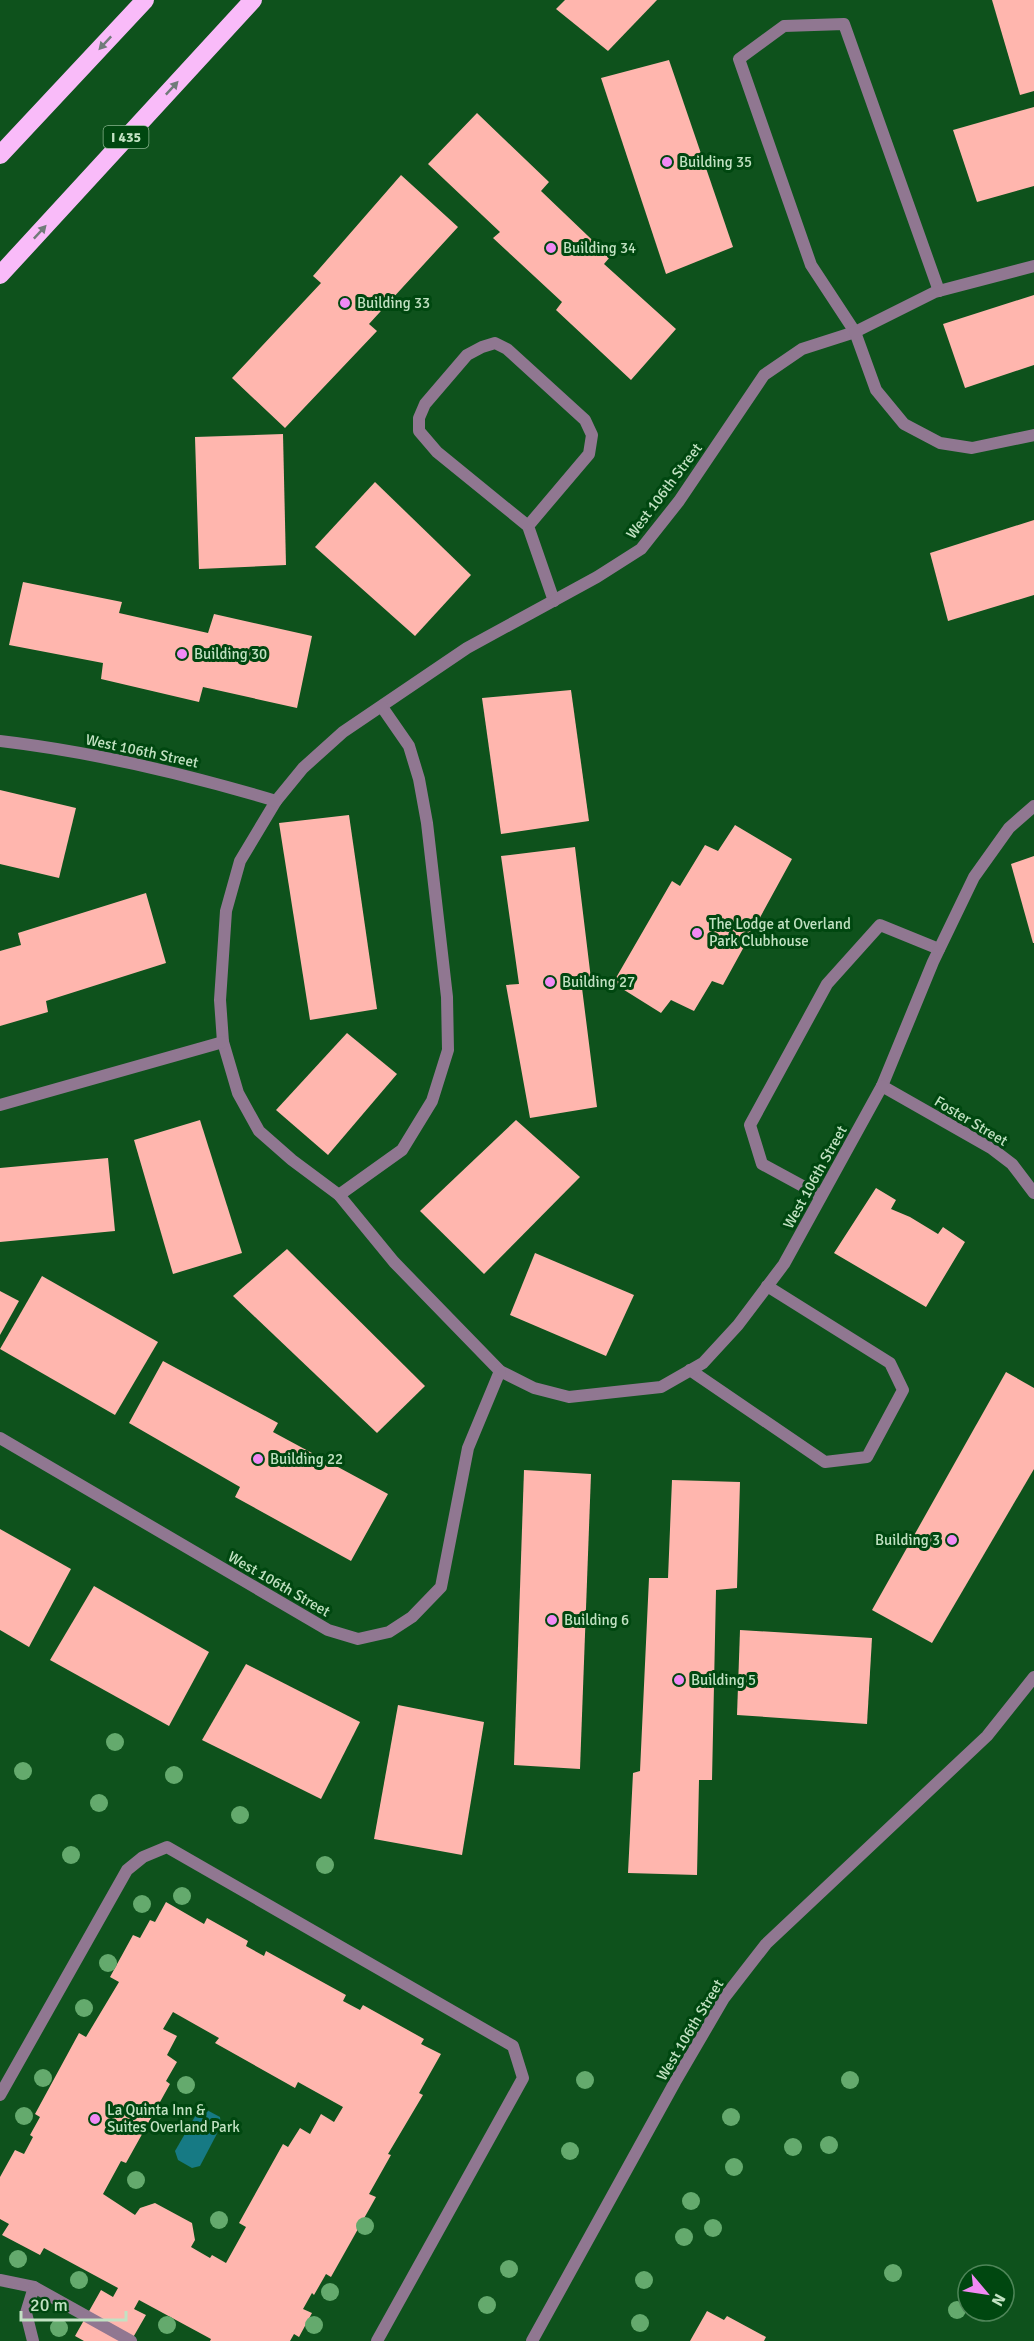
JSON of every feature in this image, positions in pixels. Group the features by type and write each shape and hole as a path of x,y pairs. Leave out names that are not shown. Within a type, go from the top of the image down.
{"highway":[{"path":"0,155 145,0"},
{"name":"I 435","path":"0,275 253,0"}],"street":[{"path":"939,291 844,24 784,26 739,59 811,265 855,332 876,390 904,424 940,443 972,448 1034,435"},
{"name":"West 106th Street","path":"1034,266 939,291 855,332 802,349 764,375 679,501 641,549 597,577 467,648 343,732 303,768 276,801 240,861 226,911 220,1000 223,1042 238,1093 259,1131 292,1161 339,1196 394,1262 500,1371 534,1388 569,1397 661,1387 703,1363 738,1325 784,1264 882,1086 939,949 974,878 1009,828 1034,806"},
{"path":"528,526 589,454 592,435 585,420 507,349 495,343 467,355 425,404 419,418 419,431 437,452 528,526 554,601"},
{"path":"339,1196 402,1150 432,1101 448,1050 447,997 427,823 419,779 409,746 382,706"},
{"name":"West 106th Street","path":"0,741 83,753 193,776 276,801"},
{"path":"821,1196 762,1164 750,1125 827,984 880,925 939,949"},
{"path":"0,1105 223,1042"},
{"name":"Foster Street","path":"882,1086 991,1148 1012,1164 1034,1193"},
{"path":"690,1370 825,1462 867,1457 903,1390 890,1363 767,1286"},
{"name":"West 106th Street","path":"0,1438 328,1630 357,1639 389,1632 412,1617 441,1587 468,1448 500,1371"},
{"name":"West 106th Street","path":"532,2341 724,1998 766,1944 987,1736 1034,1677"},
{"path":"0,2095 128,1869 142,1857 167,1847 513,2046 523,2078 377,2341"},
{"path":"0,2280 34,2287 131,2341"},
{"path":"33,2341 26,2313 34,2287"}],"water":[{"path":"205,2109 220,2117 221,2126 200,2166 192,2168 178,2160 175,2151 197,2113"}],"building":[{"path":"565,0 657,0 608,51 556,9"},
{"path":"992,0 1034,0 1034,91 1020,95"},
{"name":"Building 35","path":"669,60 733,247 666,274 601,78"},
{"path":"1034,107 1034,186 977,202 953,130"},
{"name":"Building 34","path":"477,113 549,182 541,191 610,257 604,264 676,329 631,380 556,310 562,302 493,238 500,232 428,164"},
{"name":"Building 33","path":"401,175 458,227 369,324 377,331 285,428 232,378 321,283 313,276"},
{"path":"1034,295 1034,365 965,388 943,324"},
{"path":"283,434 286,565 199,569 195,437"},
{"path":"375,482 471,575 415,636 315,547"},
{"path":"1034,520 1034,595 948,621 930,553"},
{"name":"Building 30","path":"23,582 122,602 119,613 208,633 214,614 312,636 297,708 203,687 199,702 101,679 103,663 9,645"},
{"path":"571,690 589,821 501,834 482,698"},
{"path":"0,790 76,808 59,878 0,864"},
{"path":"349,815 377,1009 310,1020 279,823"},
{"name":"The Lodge at Overland Park Clubhouse","path":"735,825 792,859 723,985 712,981 694,1011 671,1000 661,1013 613,983 672,881 680,886 705,845 718,851"},
{"name":"Building 27","path":"575,847 591,979 581,980 597,1107 530,1118 506,985 519,984 501,856"},
{"path":"1034,856 1034,943 1033,943 1011,864"},
{"path":"146,893 166,963 46,1001 48,1012 0,1026 0,951 21,945 18,933"},
{"path":"347,1033 397,1074 328,1155 276,1110"},
{"path":"200,1120 242,1253 173,1274 134,1140"},
{"path":"516,1120 580,1177 484,1274 420,1211"},
{"path":"108,1158 115,1231 0,1242 0,1168"},
{"path":"876,1188 896,1200 891,1209 910,1217 938,1234 943,1227 965,1242 926,1307 834,1253"},
{"path":"287,1249 425,1386 377,1433 233,1296"},
{"path":"535,1253 634,1295 606,1356 510,1315"},
{"path":"42,1276 158,1342 115,1415 0,1349"},
{"path":"0,1291 19,1301 0,1335"},
{"name":"Building 22","path":"163,1361 278,1423 273,1432 388,1494 351,1561 235,1497 240,1487 129,1423"},
{"name":"Building 3","path":"1006,1372 1034,1388 1034,1469 932,1643 872,1610"},
{"name":"Building 6","path":"524,1470 591,1474 580,1769 514,1765"},
{"name":"Building 5","path":"672,1480 740,1482 737,1588 716,1590 712,1780 699,1780 697,1875 628,1873 633,1773 640,1771 649,1578 668,1578"},
{"path":"0,1529 71,1569 29,1647 0,1630"},
{"path":"94,1586 209,1652 169,1726 50,1660"},
{"path":"740,1630 872,1638 867,1724 737,1715"},
{"path":"246,1664 360,1722 321,1799 202,1740"},
{"path":"398,1705 484,1722 462,1855 374,1839"},
{"name":"La Quinta Inn & Suites Overland Park","path":"166,1902 204,1924 207,1918 248,1941 246,1946 264,1956 266,1951 346,1995 343,2001 360,2010 363,2005 424,2039 421,2044 441,2054 419,2093 423,2095 388,2154 391,2155 369,2194 376,2197 331,2277 326,2274 314,2295 312,2293 303,2309 312,2313 299,2337 294,2334 290,2341 210,2341 211,2339 139,2300 134,2309 146,2315 131,2341 84,2341 75,2336 101,2290 113,2297 118,2288 44,2248 40,2255 2,2235 9,2224 0,2219 0,2177 15,2150 24,2154 33,2137 30,2135 40,2117 35,2114 79,2033 86,2037 119,1982 110,1977 133,1935 140,1938 150,1920 155,1922","holes":["173,2012 219,2038 215,2043 295,2088 298,2082 343,2107 334,2122 321,2114 310,2134 300,2128 288,2147 283,2144 239,2223 246,2227 226,2263 212,2255 210,2258 191,2247 195,2240 192,2223 155,2203 140,2208 135,2215 103,2194 121,2161 126,2163 170,2084 166,2081 177,2062 167,2055 177,2036 163,2029"]},
{"path":"707,2311 724,2320 727,2316 766,2337 764,2341 690,2341"}],"place":[{"name":"Building 35","path":"667,162"},
{"name":"Building 34","path":"551,248"},
{"name":"Building 33","path":"345,303"},
{"name":"Building 30","path":"182,654"},
{"name":"The Lodge at Overland Park Clubhouse","path":"697,933"},
{"name":"Building 27","path":"550,982"},
{"name":"Building 22","path":"258,1459"},
{"name":"Building 3","path":"952,1540"},
{"name":"Building 6","path":"552,1620"},
{"name":"Building 5","path":"679,1680"},
{"name":"La Quinta Inn & Suites Overland Park","path":"95,2119"}]}
